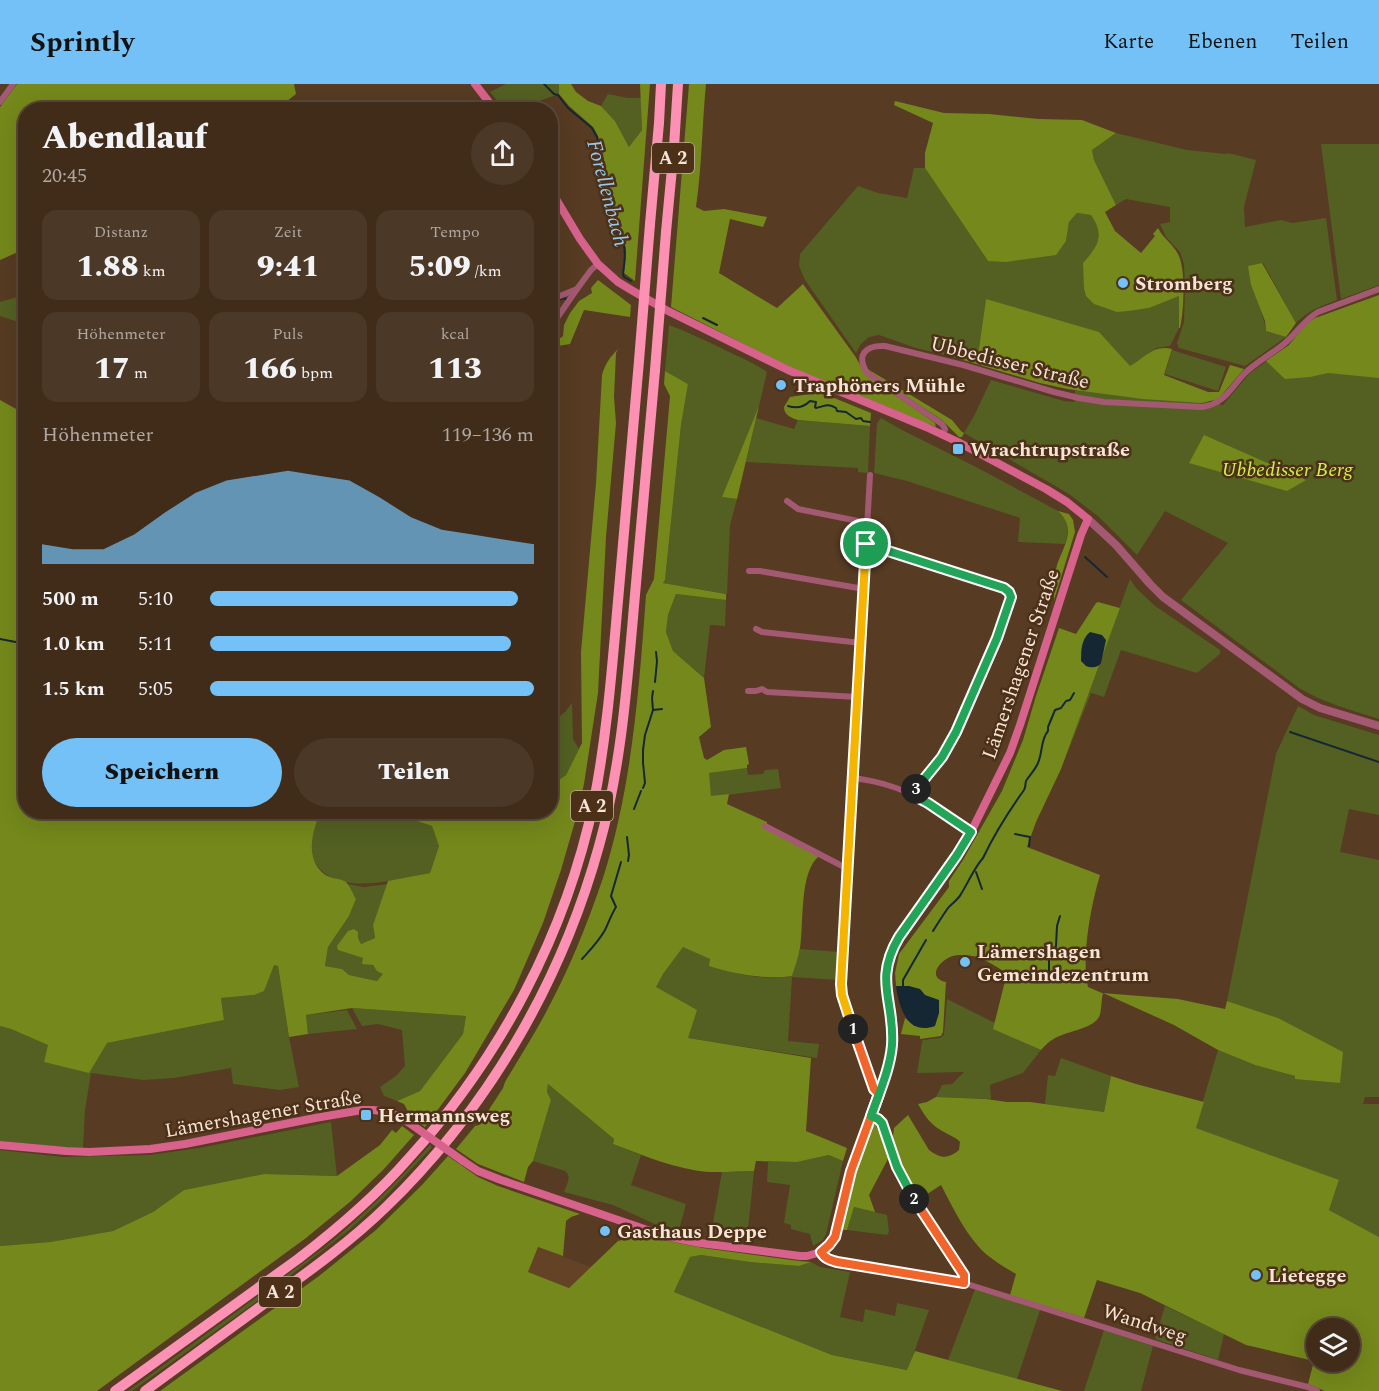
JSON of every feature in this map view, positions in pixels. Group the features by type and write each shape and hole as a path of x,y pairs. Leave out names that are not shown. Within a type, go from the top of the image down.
{"highway":[{"name":"A 2","path":"116,1391 339,1227 408,1160 463,1093 498,1041 537,968 558,920 591,813 600,768 614,646 661,84"},
{"name":"A 2","path":"144,1391 315,1267 395,1198 459,1126 508,1055 536,1008 559,960 583,898 600,844 614,784 623,722 678,84"}],"main road":[{"path":"475,84 489,102"},
{"path":"558,202 598,264 618,282 651,302 805,378 943,435 1046,489 1088,519"},
{"name":"Lämershagener Straße","path":"0,1145 89,1152 150,1149 362,1110 390,1112 478,1171 665,1236 800,1256 821,1252 835,1237 851,1171 879,1094 891,1051 891,1028 885,984 889,956 899,937 957,855 994,787 1016,738 1088,519"}],"street":[{"path":"0,102 13,84"},
{"path":"558,315 591,270 598,264"},
{"path":"558,297 577,289"},
{"name":"Ubbedisser Straße","path":"943,435 945,429 942,424 867,373 861,359 866,350 885,346 963,365 1054,393 1079,398 1104,402 1202,407 1221,401 1244,374 1286,342 1311,316 1379,289"},
{"path":"870,475 842,995 874,1089 879,1094"},
{"path":"787,501 798,509 868,523"},
{"path":"1088,519 1116,545 1163,597 1302,699 1320,708 1379,726"},
{"path":"866,544 1004,588 1011,597 993,646 956,732 942,757 911,794"},
{"path":"749,571 864,589"},
{"path":"756,629 762,632 861,643"},
{"path":"748,691 756,691 762,687 767,692 858,697"},
{"path":"853,778 871,781 911,794 971,832"},
{"path":"765,826 848,869"},
{"path":"871,1116 882,1123 903,1180 964,1275 964,1283"},
{"name":"Wandweg","path":"821,1252 827,1259 837,1262 964,1283 1239,1370 1317,1391"}],"shaded area":[{"path":"538,1247 591,1267 569,1288 527,1272"}],"green space":[{"path":"17,84 294,84 296,94 286,102 18,102 18,252 0,260 0,107"},
{"path":"506,84 559,84 559,94 536,102 498,102 490,92"},
{"path":"559,84 571,84 576,92 588,101 601,106 615,121 629,147 642,130 640,84 650,84 635,281 624,273 625,246 611,219 606,168 598,136 593,127 559,94"},
{"path":"689,84 706,84 696,207 704,211 724,209 767,217 763,227 730,219 719,273 777,308 803,284 866,375 935,423 936,427 783,364 671,307"},
{"path":"608,94 641,98 642,130 629,147 615,121 601,106"},
{"path":"895,101 944,113 1082,120 1116,133 1092,150 1094,160 1116,205 1105,212 1115,231 1141,253 1155,236 1153,234 1158,228 1176,250 1181,261 1183,279 1180,328 1179,296 1149,308 1117,312 1094,304 1086,296 1083,263 1096,246 1099,235 1091,215 1077,213 1069,222 1066,241 1056,255 1006,262 988,261 925,168 925,153 933,123 894,105"},
{"path":"1116,133 1187,150 1228,153 1256,160 1244,207 1245,227 1281,220 1292,223 1326,218 1337,300 1310,312 1296,323 1263,263 1249,266 1266,331 1286,337 1245,366 1179,348 1177,343 1184,322 1184,264 1180,252 1166,237 1160,224 1170,222 1170,207 1126,199 1116,205 1094,160 1092,150"},
{"path":"1321,144 1379,144 1379,285 1341,299"},
{"name":"Ubbedisser Berg","path":"914,168 925,168 988,261 1066,241 1069,222 1077,213 1091,215 1099,235 1096,246 1083,263 1139,309 1149,308 1180,295 1179,328 1170,346 1156,348 1133,365 1197,399 1223,405 1249,374 1294,339 1379,325 1379,719 1328,702 1299,688 1181,600 1228,543 1165,511 1137,555 1099,517 1069,494 964,433 991,380 1074,402 1077,388 986,299 978,356 953,357 916,348 879,335 869,337 856,353 805,280 799,266 800,254 858,186 878,193 907,198"},
{"path":"1262,263 1296,323 1286,337 1266,331 1265,321 1251,285 1248,266"},
{"path":"598,280 631,305 630,317 584,310 570,344 558,346 558,339 563,336 564,325 570,313 579,301 592,293 591,288"},
{"path":"1379,295 1379,378 1328,373 1285,379 1266,361 1289,345 1306,324 1315,318"},
{"path":"18,297 18,322 0,316 0,302"},
{"path":"986,299 1099,332 1130,366 1154,350 1172,349 1164,375 1208,392 1219,392 1230,365 1244,369 1220,397 1201,403 1143,399 1040,383 953,357 978,355"},
{"path":"669,325 749,361 767,372 759,406 723,497 737,499 730,525 727,594 663,583 681,425 688,384 665,371"},
{"path":"618,349 614,397 616,423 606,537 598,693 584,784 576,818 543,923 514,990 465,1073 425,1127 411,1117 404,1104 397,1101 420,1091 463,1034 466,1016 352,1008 306,1015 308,1034 289,1037 278,966 274,965 264,991 254,995 221,998 224,1020 107,1043 89,1073 44,1062 48,1045 0,1026 0,400 18,410 18,819 318,819 312,844 314,860 324,874 346,882 356,899 349,916 328,947 325,966 342,969 349,975 377,981 383,974 373,965 362,964 363,958 338,950 337,946 348,931 354,929 358,932 361,944 375,938 373,925 388,881 430,873 439,846 432,826 411,819 558,819 558,781 566,775 582,743 581,652 596,483 602,375 608,361"},
{"path":"1172,350 1226,367 1218,391 1165,374"},
{"path":"866,368 952,420 964,433 962,437 959,437 942,420"},
{"path":"665,371 688,384 681,425 663,583 726,594 726,600 676,594 668,615 666,632 673,651 704,678 711,727 699,737 704,758 707,760 724,750 746,747 749,764 747,768 709,773 711,796 729,794 727,804 767,822 819,856 808,874 805,886 800,948 792,976 762,977 718,969 709,966 710,959 683,947 656,987 697,1010 688,1038 811,1058 806,1131 847,1148 843,1161 829,1155 797,1162 756,1161 754,1171 708,1172 683,1168 613,1144 614,1139 548,1084 547,1092 551,1100 533,1161 528,1167 524,1182 478,1164 456,1149 475,1126 479,1125 503,1088 553,999 590,913 613,844 633,738 646,595 654,579 670,396 664,384"},
{"path":"817,391 871,413 870,426 798,420 790,417 784,410 790,397"},
{"path":"759,406 737,499 722,497"},
{"path":"756,418 794,429 798,420 870,426 868,473 858,472 858,468 746,462"},
{"path":"881,418 1058,511 1067,526 1065,544 1018,542 1020,518 907,481 874,473 877,423"},
{"path":"1204,435 1306,480 1287,491 1189,463"},
{"path":"1058,511 1069,514 1073,520 1075,532 1054,600 1056,569 1068,531 1064,518"},
{"path":"1130,579 1155,606 1220,650 1220,654 1197,673 1121,650 1104,697 1091,693 1061,769"},
{"path":"676,594 726,600 725,626 710,625 704,678 673,651 666,632 668,615"},
{"path":"1098,602 1120,608 1061,769 1027,847 1100,875 1090,916 1086,947 1088,987 1103,993 1099,1017 1084,1028 1057,1037 1041,1050 993,1029 1007,973 977,957 958,955 945,960 936,970 937,977 946,982 941,1036 920,1039 920,1036 901,1034 905,1018 914,1026 935,1026 925,995 909,986 896,986 895,973 899,954 949,887 949,881 1002,791 1023,740 1059,628 1076,634"},
{"path":"572,703 573,739 579,749 566,775 558,781 558,718"},
{"path":"1298,706 1314,715 1379,735 1379,815 1349,809 1340,852 1379,860 1379,1097 1365,1097 1363,1104 1379,1104 1379,1237 1329,1210 1339,1181 1195,1128 1218,1050 1255,1065 1295,1076 1340,1083 1278,1018 1227,1001 1276,754"},
{"path":"747,768 748,775 763,774 765,770 778,769 781,788 711,797 708,773"},
{"path":"318,819 411,819 432,826 439,846 430,873 384,882 351,883 323,872 314,860 311,847"},
{"path":"347,884 364,887 388,884 373,925 375,938 361,944 358,938 339,950 363,958 384,974 377,981 349,975 342,969 325,966 328,947 349,916 356,899"},
{"path":"683,946 710,959 710,966 729,972 773,978 792,976 800,949 839,952 838,980 792,977 788,1041 819,1044 817,1058 688,1038 655,988"},
{"path":"274,965 278,966 299,1087 280,1090 233,1084 231,1068 174,1078 143,1080 91,1073 85,1110 83,1148 0,1141 0,1026 49,1045 44,1062 107,1043 224,1020 221,998 254,995"},
{"path":"1103,993 1178,999 1225,1009 1227,1001 1278,1018 1343,1052 1340,1083 1295,1079 1295,1076 1255,1065 1218,1050 1174,1025"},
{"path":"947,999 995,1023 994,1029 1041,1050 1023,1073 990,1085 991,1099 936,1097 942,1085 952,1084 964,1072 917,1073 923,1040 940,1038 944,1035"},
{"path":"352,1008 466,1016 463,1034 420,1091 397,1101 384,1096 380,1087 396,1076 405,1066 402,1030 378,1024 362,1026"},
{"path":"347,1010 357,1029 308,1034 306,1015"},
{"path":"1061,1058 1111,1076 1104,1112 1045,1104 1048,1075 1055,1076"},
{"path":"1111,1076 1204,1102 1196,1128 1339,1180 1329,1210 1379,1237 1379,1391 1325,1391 1308,1384 1311,1372 1360,1372 1360,1318 1306,1318 1306,1359 1246,1345 1140,1293 1097,1280 1084,1318 1010,1295 1016,1274 991,1258 978,1246 963,1225 941,1185 918,1200 892,1145 894,1128 908,1115 933,1153 944,1157 959,1150 960,1142 932,1123 918,1104 936,1097 1030,1102 1104,1112"},
{"path":"548,1084 614,1139 613,1144 641,1155 631,1185 686,1204 679,1230 659,1226 613,1205 564,1192 568,1180 565,1171 533,1161 551,1100 547,1092"},
{"path":"331,1122 337,1176 264,1174 184,1190 153,1212 113,1231 50,1242 0,1246 0,1150 63,1157 150,1155 199,1148"},
{"path":"875,1124 890,1155 869,1195 875,1212 854,1207 847,1230 842,1230 857,1169"},
{"path":"402,1126 414,1135 351,1201 306,1238 97,1391 0,1391 0,1246 50,1242 113,1231 153,1212 184,1190 264,1174 337,1176 380,1145 392,1130 396,1133"},
{"path":"430,1145 432,1147 383,1199 349,1230 256,1302 132,1391 128,1391 325,1247 379,1198"},
{"path":"830,1155 843,1161 826,1234 823,1240 813,1246 810,1234 791,1229 791,1225 784,1223 790,1185 767,1182 768,1162 797,1162"},
{"path":"448,1156 478,1177 498,1186 580,1214 566,1221 563,1256 538,1247 528,1272 569,1288 618,1241 639,1235 703,1248 811,1262 799,1266 701,1255 690,1257 674,1292 832,1355 907,1370 915,1351 1062,1391 160,1391 319,1276 376,1230"},
{"path":"754,1171 747,1239 711,1234 722,1172"},
{"path":"854,1207 887,1215 889,1232 887,1235 847,1230"},
{"path":"701,1255 799,1266 811,1262 820,1267 850,1272 840,1317 863,1322 865,1309 895,1316 897,1303 929,1310 908,1370 832,1355 674,1292 690,1257"},
{"path":"975,1289 1040,1310 1017,1379 948,1360"},
{"path":"1165,1306 1224,1334 1218,1360 1155,1339"},
{"path":"1104,1330 1153,1346 1141,1391 1084,1391"}],"water":[{"path":"1090,632 1102,635 1106,640 1101,663 1094,667 1086,666 1081,661 1083,642"},
{"path":"896,986 920,989 925,995 939,1000 939,1013 935,1026 918,1027 906,1018"}],"waterway":[{"name":"Forellenbach","path":"544,84 592,128 597,137 605,169 611,220 624,247 623,274 631,281"},
{"path":"558,300 566,299"},
{"name":"Forellenbach","path":"703,318 717,325"},
{"name":"Forellenbach","path":"788,406 797,407 810,401 816,402 816,408 831,406 856,419 861,418 863,421 870,422"},
{"name":"Forellenbach","path":"1085,557 1107,577"},
{"path":"0,639 18,642"},
{"path":"655,682 656,652"},
{"path":"643,788 645,783 643,750 653,710 653,691"},
{"path":"933,931 948,908 960,896 1024,790 1026,781 1039,761 1045,735 1055,710 1070,700 1074,693"},
{"path":"653,710 662,709"},
{"name":"Forellenbach","path":"1290,732 1379,762"},
{"path":"634,809 641,791"},
{"path":"1015,834 1030,837 1029,846"},
{"path":"627,837 628,861"},
{"path":"582,959 603,934 616,907 611,896 621,862"},
{"path":"976,872 982,889"},
{"path":"1052,982 1049,960 1056,946 1060,916"},
{"path":"905,989 903,980 926,940"}],"place":[{"name":"Stromberg","path":"1123,283"},
{"name":"Traphöners Mühle","path":"781,385"},
{"name":"Wrachtrupstraße","path":"958,449"},
{"name":"Lämershagen Gemeindezentrum","path":"965,962"},
{"name":"Hermannsweg","path":"366,1115"},
{"name":"Gasthaus Deppe","path":"605,1231"},
{"name":"Lietegge","path":"1256,1275"}],"route":[{"path":"866,544 841,984 845,1006 874,1089 879,1094 876,1100 851,1171 835,1237 821,1252 827,1259 837,1262 964,1283 964,1275 903,1180 882,1123 871,1116 879,1094 891,1051 892,1038 885,984 889,956 899,937 971,832 911,794 942,757 951,742 997,638 1011,597 1004,588 866,544"}]}
